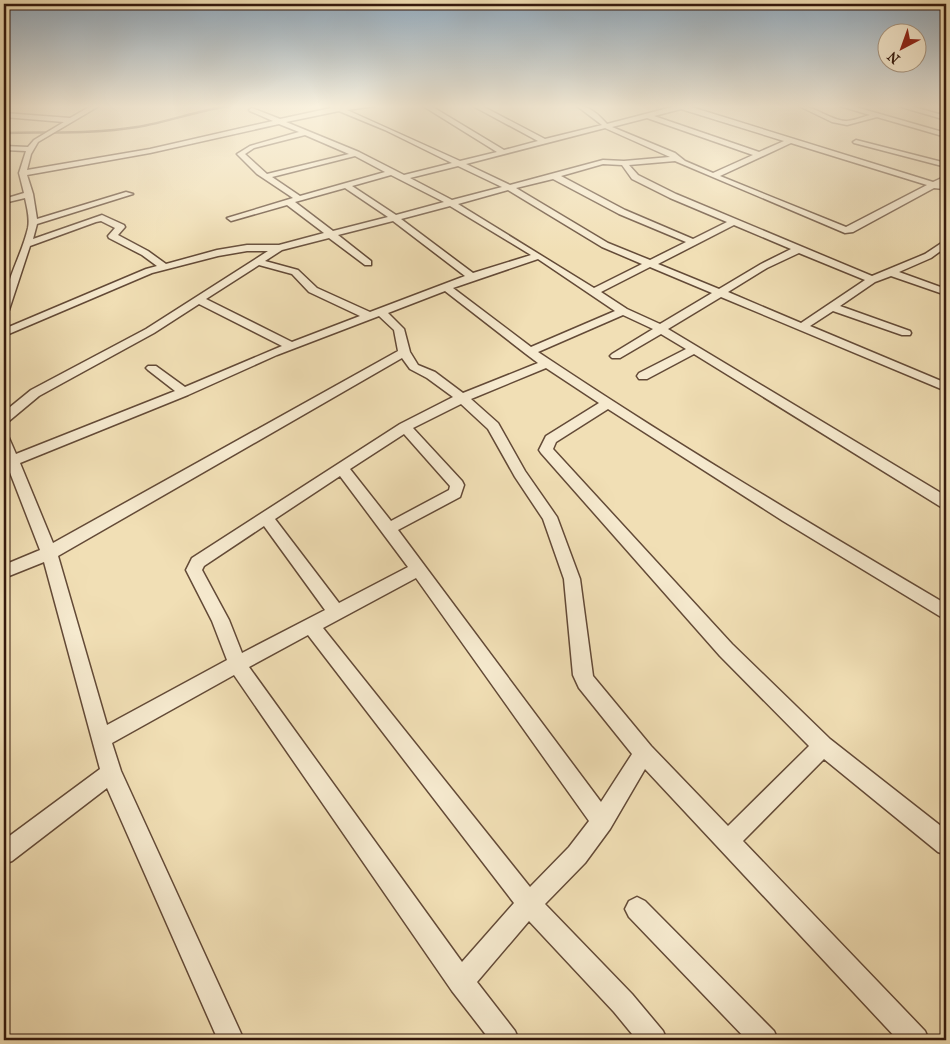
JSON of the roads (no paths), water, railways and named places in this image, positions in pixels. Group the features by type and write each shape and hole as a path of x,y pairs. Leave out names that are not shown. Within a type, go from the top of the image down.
{"street":[{"path":"4,310 28,244 32,224 33,214 23,172 27,155"},
{"path":"23,172 128,155"},
{"path":"242,155 245,159 267,176 300,198"},
{"path":"267,176 353,155"},
{"path":"357,155 450,203 538,256 623,311 661,329 945,499"},
{"path":"438,155 508,187 605,245 946,387"},
{"path":"402,178 491,155"},
{"path":"671,155 687,166 845,230 850,230 946,178"},
{"path":"713,176 758,155"},
{"path":"834,155 946,189"},
{"path":"906,155 946,165"},
{"path":"4,333 149,271 164,267 231,250 279,248 603,162 624,163 677,159"},
{"path":"624,163 635,177 673,196 872,280"},
{"path":"232,218 392,172"},
{"path":"554,176 622,212 693,242"},
{"path":"346,186 394,217 472,277"},
{"path":"4,201 29,194"},
{"path":"32,224 129,194"},
{"path":"289,202 368,263"},
{"path":"28,244 102,218 121,227 112,236 164,267"},
{"path":"594,292 735,221"},
{"path":"802,327 872,280 928,256 946,243"},
{"path":"4,418 34,393 120,348 260,262 279,248"},
{"path":"616,356 764,266 799,249"},
{"path":"231,1040 111,773 49,553 6,447 184,392 291,346 448,288 472,277 538,256"},
{"path":"260,262 294,272 313,290 376,314 399,330 404,352 414,367 431,375 462,398 493,426 520,474 550,517 572,579 582,675 644,753 916,1040"},
{"path":"890,272 946,292"},
{"path":"448,288 530,352 608,403 788,517 946,613"},
{"path":"198,299 291,346"},
{"path":"833,306 906,333"},
{"path":"530,352 623,311"},
{"path":"643,376 695,349"},
{"path":"4,572 49,553 404,352"},
{"path":"506,1040 461,982 237,664 220,620 194,570 198,562 267,519 405,427 462,398 547,363"},
{"path":"152,368 184,392"},
{"path":"608,403 551,439 546,450 726,650 822,746 946,844"},
{"path":"388,528 455,494 457,490 457,485 405,427"},
{"path":"342,468 419,569 602,821"},
{"path":"267,519 336,613"},
{"path":"101,739 237,664 312,627 419,569"},
{"path":"312,627 529,904 623,1003 654,1040"},
{"path":"728,841 822,746"},
{"path":"461,982 529,904 577,855 602,821 644,753"},
{"path":"4,853 111,773"},
{"path":"637,909 765,1040"}]}
